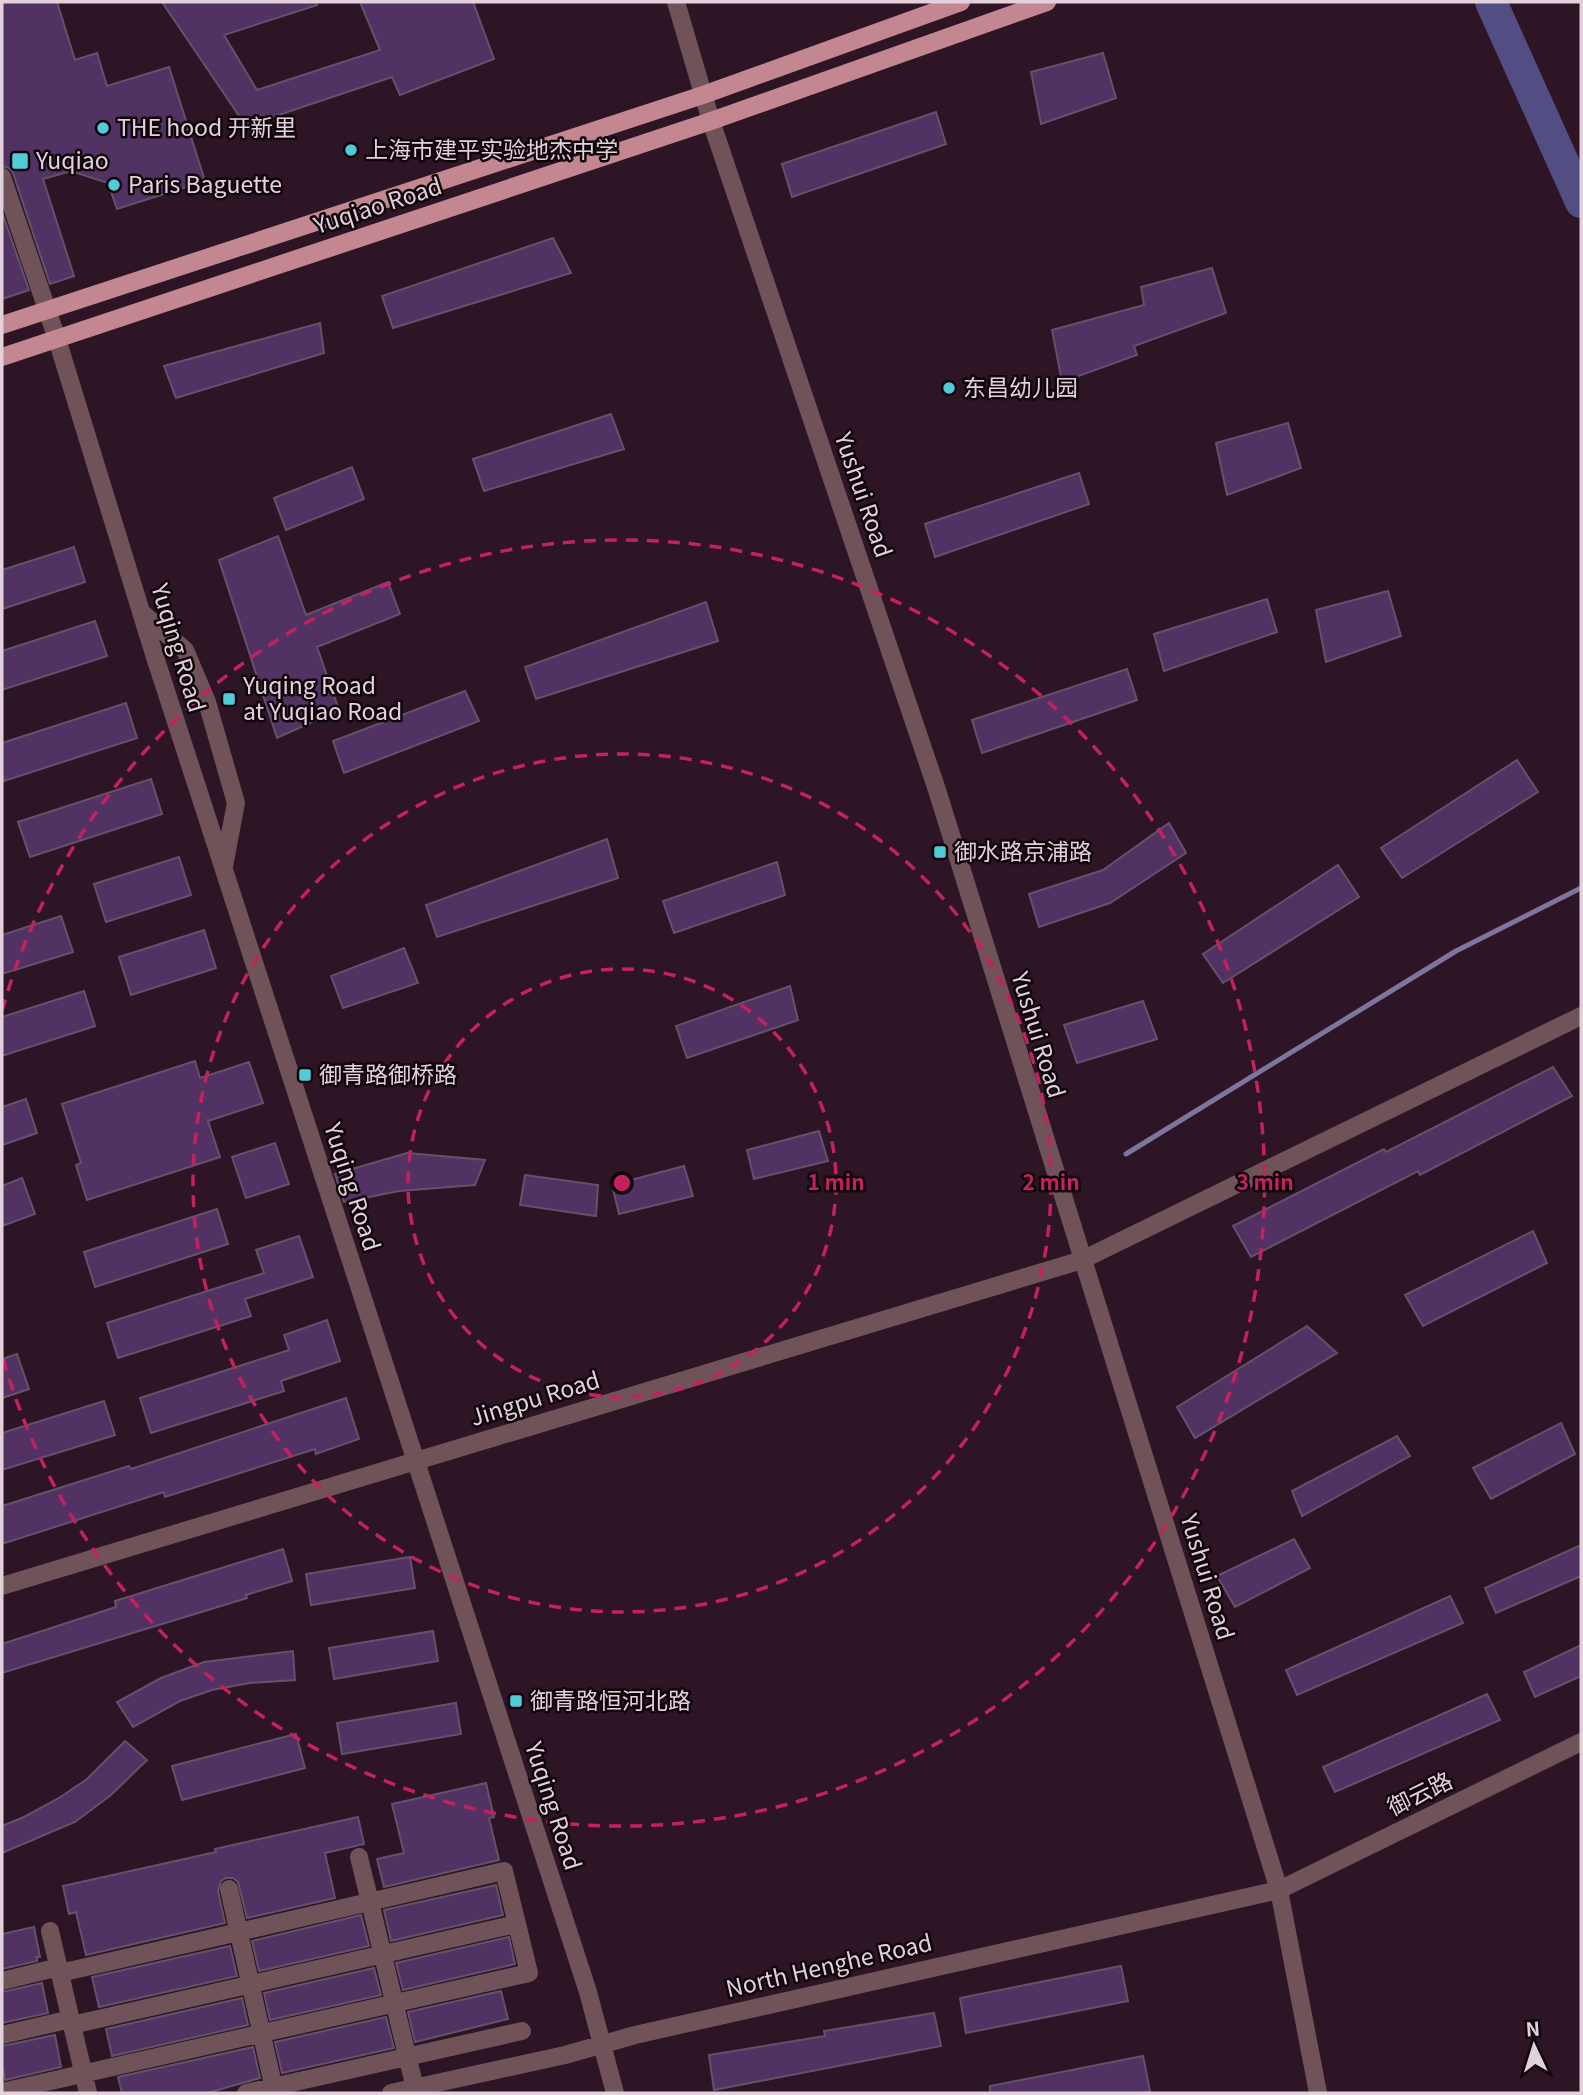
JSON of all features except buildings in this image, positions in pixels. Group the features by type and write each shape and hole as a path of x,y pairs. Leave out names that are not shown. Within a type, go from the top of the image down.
{"main road":[{"name":"Yuqiao Road","path":"2,325 703,95 961,2"},
{"name":"Yuqiao Road","path":"2,357 711,121 1047,2"}],"street":[{"name":"Yushui Road","path":"676,2 711,121 937,790 1279,1890 1318,2093"},
{"name":"Yuqing Road","path":"2,177 57,339 140,611 604,2044 615,2093"},
{"path":"140,611 185,650 207,702 236,803 223,869"},
{"name":"Jingpu Road","path":"2,1586 1082,1260 1581,1016"},
{"name":"御云路","path":"1279,1890 1581,1742"},
{"path":"359,1857 415,2088"},
{"path":"2,1981 238,1932 503,1871 529,1973 2,2092"},
{"path":"229,1889 274,2090"},
{"name":"North Henghe Road","path":"391,2093 1279,1890"},
{"path":"2,2035 250,1984 516,1924"},
{"path":"50,1931 88,2093"},
{"path":"246,2093 274,2090 522,2031"}],"waterway":[{"path":"1491,2 1581,202"},
{"path":"1126,1154 1456,951 1581,888"}],"place":[{"name":"THE hood 开新里","path":"103,128"},
{"name":"上海市建平实验地杰中学","path":"351,150"},
{"name":"Yuqiao","path":"20,161"},
{"name":"Paris Baguette","path":"114,185"},
{"name":"东昌幼儿园","path":"949,388"},
{"name":"Yuqing Road at Yuqiao Road","path":"229,699"},
{"name":"御水路京浦路","path":"940,852"},
{"name":"御青路御桥路","path":"305,1075"},
{"name":"御青路恒河北路","path":"516,1701"}]}
